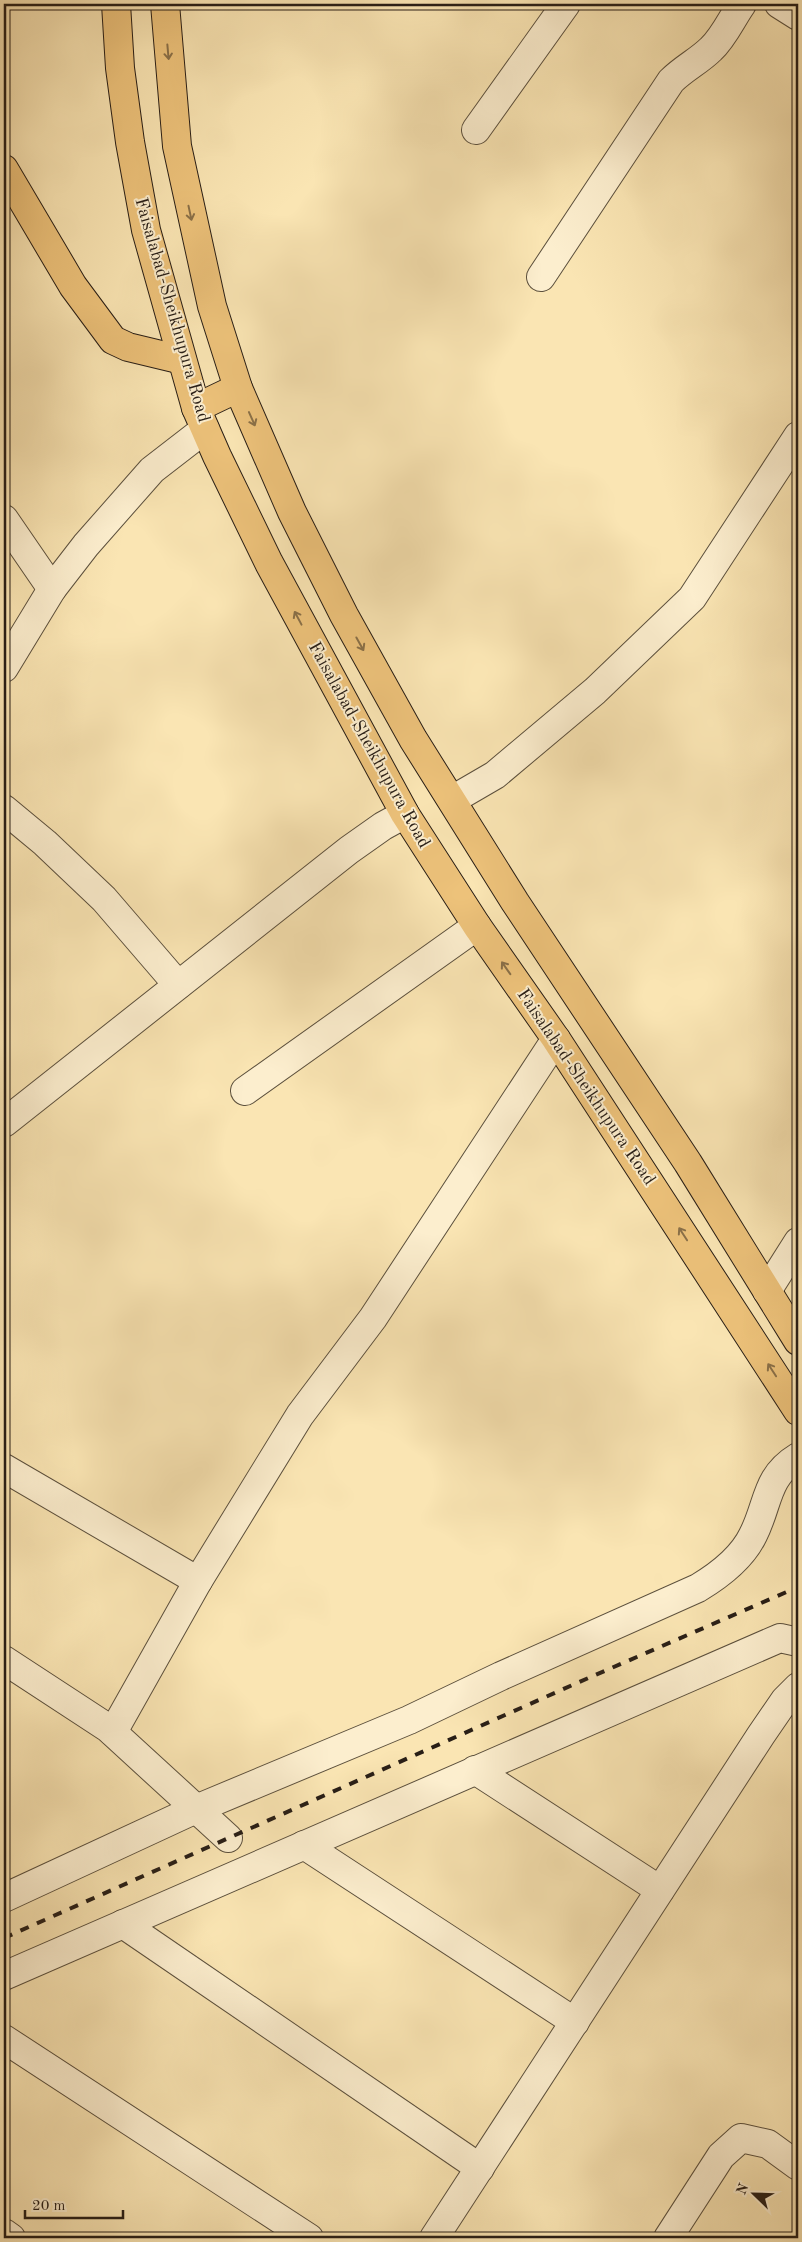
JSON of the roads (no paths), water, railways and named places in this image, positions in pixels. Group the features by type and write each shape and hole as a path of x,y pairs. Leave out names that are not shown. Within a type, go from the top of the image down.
{"main road":[{"name":"Faisalabad-Sheikhupura Road","path":"116,4 120,68 130,142 146,230 200,419 269,563 405,814 476,926 556,1039 798,1411"},
{"path":"165,4 177,146 212,306 238,388 292,512 344,615 414,739 515,902 682,1155 798,1341"},
{"path":"4,169 73,286 113,340 128,346 182,360"},
{"path":"200,419 238,388"}],"street":[{"path":"476,130 566,4"},
{"path":"540,277 671,80 714,47 742,4"},
{"path":"779,4 798,16"},
{"path":"4,668 52,589 86,545 200,419"},
{"path":"452,800 495,775 595,691 692,598 798,436"},
{"path":"4,519 52,589"},
{"path":"4,809 45,843 104,899 178,985"},
{"path":"4,1123 349,850 383,826 405,814"},
{"path":"245,1091 476,926"},
{"path":"112,1732 198,1581 300,1415 373,1318 556,1039"},
{"path":"767,1292 798,1242"},
{"path":"4,1898 196,1809 409,1720 712,1580 749,1542 779,1472 798,1457"},
{"path":"4,1468 198,1581"},
{"path":"4,1976 780,1638 798,1642"},
{"path":"4,1660 112,1732 228,1838"},
{"path":"434,2238 761,1735 785,1700 798,1687"},
{"path":"475,1770 660,1890"},
{"path":"304,1845 575,2022"},
{"path":"123,1924 480,2168"},
{"path":"4,2039 308,2238"},
{"path":"668,2238 721,2156 741,2138 768,2144 798,2166"},
{"path":"4,2233 11,2238"}],"railway":[{"path":"4,1938 577,1683 798,1587"}]}
